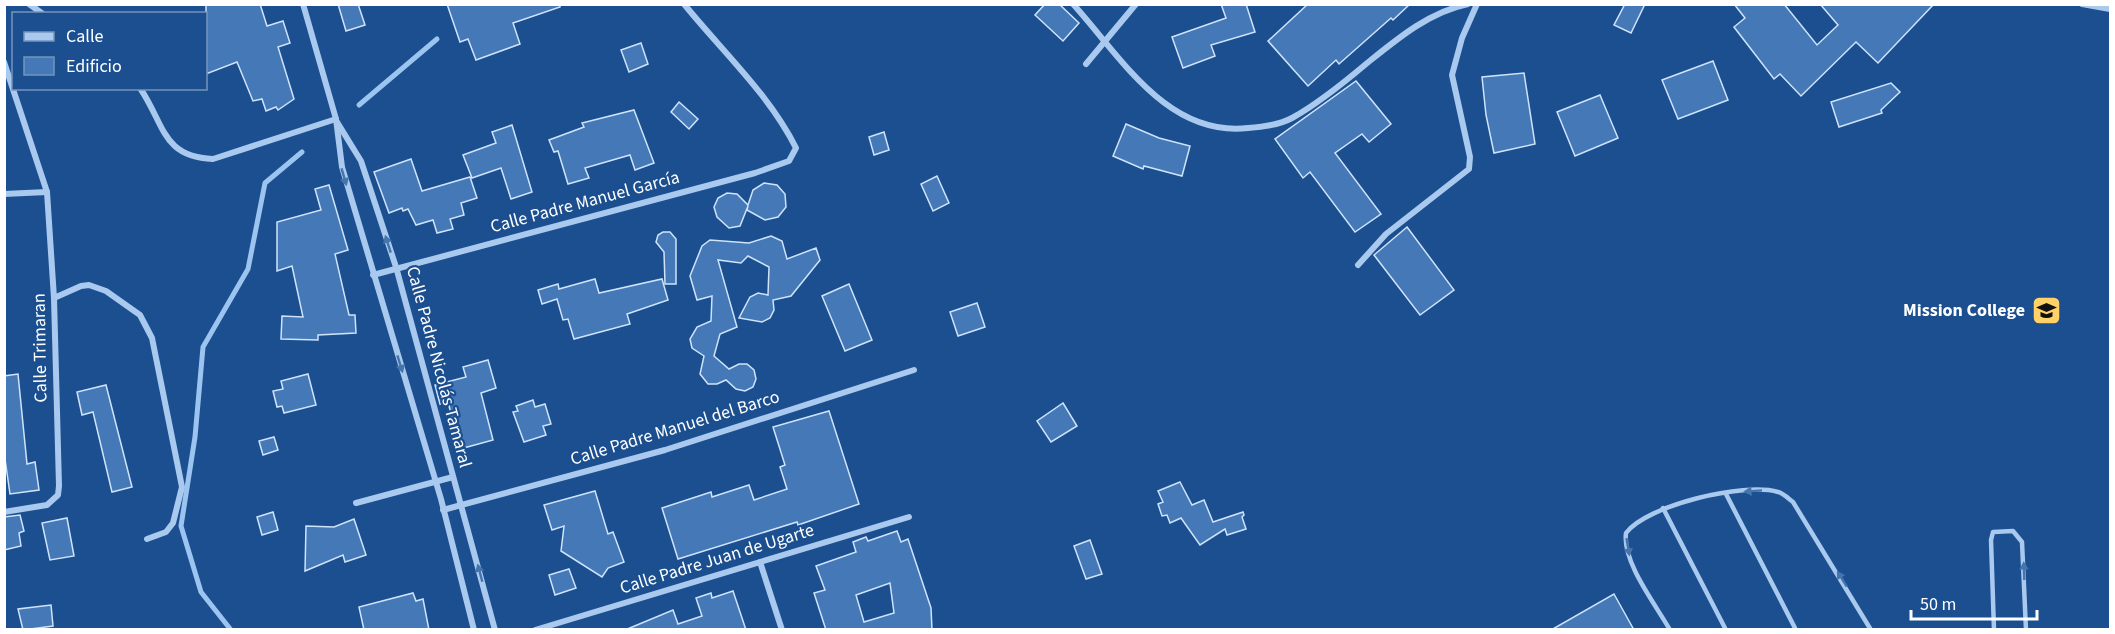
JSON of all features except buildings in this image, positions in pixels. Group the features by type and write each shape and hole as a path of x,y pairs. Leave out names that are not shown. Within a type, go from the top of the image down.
{"street":[{"name":"Calle Padre Nicolás Tamaral","path":"303,4 336,119 342,167 436,483 474,630"},
{"name":"Calle Padre Manuel García","path":"374,275 396,267 755,173 789,161 796,148 760,93 684,4"},
{"path":"1073,4 1128,69 1159,100 1204,125 1231,130 1269,126 1292,118 1398,39 1447,9 1468,4"},
{"path":"1086,64 1136,4"},
{"path":"1358,265 1386,234 1469,169 1470,157 1452,75 1462,38 1477,4"},
{"path":"2082,4 2110,9"},
{"name":"Calle Trimaran","path":"4,62 12,86"},
{"name":"Calle Trimaran","path":"4,512 41,506 54,501 58,495 59,486 54,298 47,192 13,90"},
{"path":"141,90 172,145 184,155 200,159 213,159 336,119"},
{"name":"Calle Padre Nicolás Tamaral","path":"336,119 361,161 396,267 495,630"},
{"path":"4,194 47,192"},
{"path":"54,298 81,286 89,285 106,291 140,315 152,338 182,487 173,523 166,532 147,539"},
{"name":"Calle Padre Manuel del Barco","path":"443,510 665,450 914,370"},
{"path":"356,503 453,477"},
{"name":"Calle Padre Juan de Ugarte","path":"535,630 909,517"},
{"path":"760,562 782,630"}],"lane":[{"path":"1670,630 1637,574 1625,539 1631,526 1663,508 1726,494 1758,490 1779,492 1793,502 1871,630"},
{"path":"1726,494 1796,630"},
{"path":"1663,508 1726,630"},
{"path":"1994,630 1990,540 1993,531 2004,529 2013,531 2022,542 2026,630"}],"waterway":[{"path":"359,105 437,39"},
{"path":"231,630 201,592 181,526 195,437 203,347 248,269 265,183 302,152"}],"place":[{"name":"Mission College","path":"2046,310"}]}
